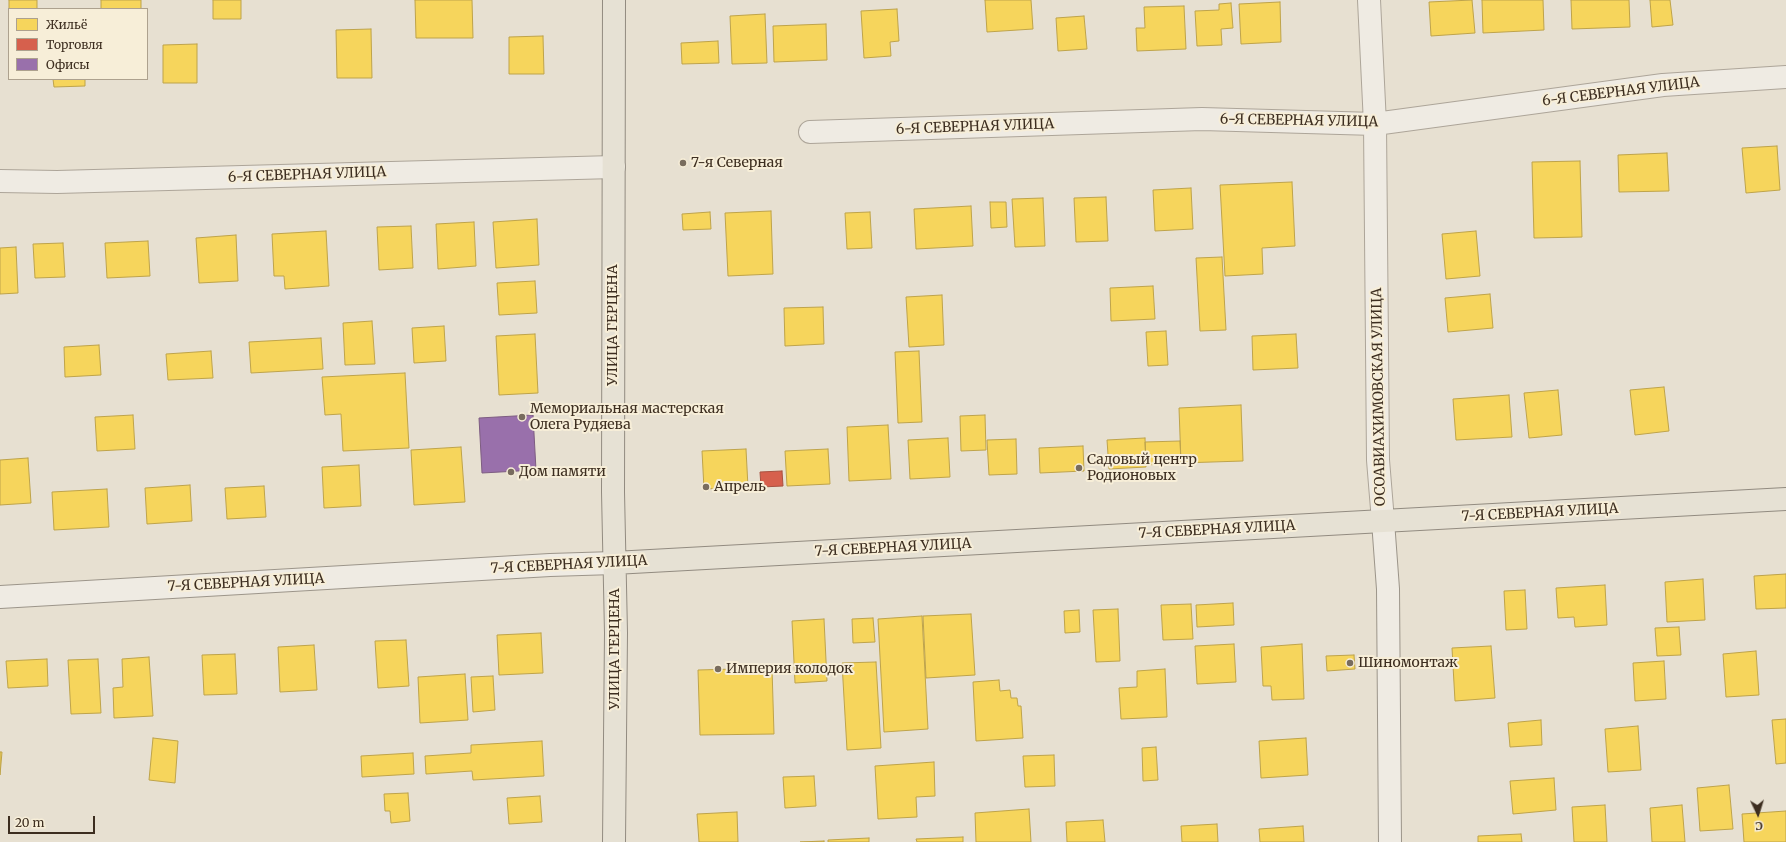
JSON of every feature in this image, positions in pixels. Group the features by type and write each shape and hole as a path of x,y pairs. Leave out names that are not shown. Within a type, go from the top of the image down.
{"main road":[{"name":"УЛИЦА ГЕРЦЕНА","path":"614,0 614,563 616,633 614,842"},
{"name":"7-Я СЕВЕРНАЯ УЛИЦА","path":"614,563 1786,499"}],"street":[{"name":"ОСОАВИАХИМОВСКАЯ УЛИЦА","path":"1369,0 1375,124 1378,460 1388,589 1390,842"},
{"name":"6-Я СЕВЕРНАЯ УЛИЦА","path":"810,132 1202,120 1375,124 1663,85 1786,77"},
{"name":"6-Я СЕВЕРНАЯ УЛИЦА","path":"0,181 57,182 614,167"},
{"name":"7-Я СЕВЕРНАЯ УЛИЦА","path":"0,597 614,563"}],"building: Жильё":[{"path":"9,0 37,0 37,8 9,8"},
{"path":"101,0 141,0 141,8 101,8"},
{"path":"213,0 241,0 241,19 213,19"},
{"path":"415,0 472,0 473,38 416,38"},
{"path":"985,0 1031,0 1033,29 987,32"},
{"path":"1472,0 1475,33 1431,36 1429,2"},
{"path":"1482,0 1543,0 1544,30 1483,33"},
{"path":"1571,0 1629,0 1630,27 1572,29"},
{"path":"1650,0 1670,0 1673,25 1652,27"},
{"path":"1280,2 1281,42 1241,44 1239,4"},
{"path":"1231,3 1233,28 1221,29 1222,45 1197,46 1195,11 1219,10 1219,4"},
{"path":"1184,6 1186,49 1137,51 1136,28 1145,28 1144,7"},
{"path":"897,9 899,41 890,42 891,56 864,58 861,11"},
{"path":"765,14 767,63 732,64 730,16"},
{"path":"1084,16 1087,49 1058,51 1056,18"},
{"path":"826,24 827,60 774,62 773,26"},
{"path":"371,29 372,78 337,78 336,30"},
{"path":"543,36 544,74 509,74 509,37"},
{"path":"718,41 719,63 682,64 681,43"},
{"path":"197,44 197,83 163,83 163,45"},
{"path":"53,80 85,80 85,86 54,87"},
{"path":"1777,146 1780,190 1746,193 1742,148"},
{"path":"1667,153 1669,191 1619,192 1618,155"},
{"path":"1580,161 1582,237 1534,238 1532,162"},
{"path":"1292,182 1295,246 1262,248 1263,274 1225,276 1220,185"},
{"path":"1191,188 1193,229 1155,231 1153,190"},
{"path":"1106,197 1108,241 1076,242 1074,198"},
{"path":"1043,198 1045,246 1015,247 1012,199"},
{"path":"990,202 1006,202 1007,227 991,228"},
{"path":"971,206 973,246 916,249 914,209"},
{"path":"771,211 773,274 728,276 725,213"},
{"path":"710,212 711,229 683,230 682,214"},
{"path":"870,212 872,248 847,249 845,213"},
{"path":"537,219 539,265 496,268 493,222"},
{"path":"474,222 476,266 438,269 436,224"},
{"path":"411,226 413,268 379,270 377,227"},
{"path":"326,231 329,286 285,289 284,276 274,276 272,234"},
{"path":"1476,231 1480,276 1446,279 1442,234"},
{"path":"236,235 238,281 199,283 196,238"},
{"path":"148,241 150,276 107,278 105,243"},
{"path":"63,243 65,277 35,278 33,244"},
{"path":"16,247 18,293 0,294 0,248"},
{"path":"1222,257 1226,330 1200,331 1196,258"},
{"path":"535,281 537,313 499,315 497,283"},
{"path":"1153,286 1155,319 1111,321 1110,288"},
{"path":"1490,294 1493,328 1448,332 1445,298"},
{"path":"942,295 944,345 909,347 906,297"},
{"path":"823,307 824,344 785,346 784,308"},
{"path":"372,321 375,364 345,365 343,323"},
{"path":"444,326 446,361 414,363 412,328"},
{"path":"1166,331 1168,365 1148,366 1146,332"},
{"path":"535,334 538,393 499,395 496,336"},
{"path":"1296,334 1298,368 1253,370 1252,336"},
{"path":"321,338 323,369 251,373 249,342"},
{"path":"99,345 101,375 65,377 64,347"},
{"path":"211,351 213,378 168,380 166,354"},
{"path":"919,351 922,422 898,423 895,352"},
{"path":"405,373 409,448 343,451 341,414 325,415 322,377"},
{"path":"1664,387 1669,431 1635,435 1630,390"},
{"path":"1558,390 1562,435 1529,438 1524,393"},
{"path":"1509,395 1512,437 1456,440 1453,399"},
{"path":"1241,405 1243,461 1181,463 1179,408"},
{"path":"133,415 135,449 97,451 95,417"},
{"path":"985,415 986,450 961,451 960,416"},
{"path":"888,425 891,479 849,481 847,427"},
{"path":"948,438 950,477 910,479 908,440"},
{"path":"1145,438 1146,467 1109,469 1107,440"},
{"path":"1016,439 1017,474 989,475 987,440"},
{"path":"1180,441 1181,463 1146,465 1145,442"},
{"path":"1083,446 1084,471 1040,473 1039,448"},
{"path":"461,447 465,502 414,505 411,450"},
{"path":"746,449 748,487 704,489 702,451"},
{"path":"828,449 830,484 787,486 785,451"},
{"path":"28,458 31,503 0,505 0,460"},
{"path":"359,465 361,506 324,508 322,467"},
{"path":"190,485 192,521 147,524 145,488"},
{"path":"264,486 266,517 227,519 225,488"},
{"path":"107,489 109,527 54,530 52,492"},
{"path":"1786,574 1786,608 1756,609 1754,576"},
{"path":"1703,579 1705,620 1667,622 1665,582"},
{"path":"1605,585 1607,625 1575,627 1574,617 1558,618 1556,588"},
{"path":"1525,590 1527,629 1506,630 1504,591"},
{"path":"1233,603 1234,625 1197,627 1196,605"},
{"path":"1191,604 1193,639 1163,640 1161,605"},
{"path":"1118,609 1120,661 1096,662 1093,610"},
{"path":"1079,610 1080,632 1065,633 1064,611"},
{"path":"971,614 975,675 926,678 923,616"},
{"path":"922,616 928,729 884,732 878,619"},
{"path":"873,618 875,642 853,643 852,619"},
{"path":"824,619 827,681 795,683 792,621"},
{"path":"1679,627 1681,655 1657,656 1655,628"},
{"path":"541,633 543,673 499,675 497,635"},
{"path":"406,640 409,686 378,688 375,641"},
{"path":"1234,644 1236,682 1197,684 1195,646"},
{"path":"1302,644 1304,699 1272,700 1271,686 1263,686 1261,647"},
{"path":"314,645 317,690 280,692 278,647"},
{"path":"1491,646 1495,698 1455,701 1452,648"},
{"path":"1756,651 1759,695 1726,697 1723,654"},
{"path":"235,654 237,694 204,695 202,655"},
{"path":"1354,655 1355,669 1327,671 1326,656"},
{"path":"149,657 153,716 114,718 113,688 123,687 122,659"},
{"path":"47,659 48,686 8,688 6,661"},
{"path":"98,659 101,713 71,714 68,660"},
{"path":"1664,661 1666,699 1635,701 1633,663"},
{"path":"876,662 881,748 847,750 842,663"},
{"path":"772,668 774,734 700,735 698,670"},
{"path":"1165,669 1167,717 1121,719 1119,688 1137,687 1137,671"},
{"path":"465,674 468,720 420,723 418,677"},
{"path":"493,676 495,710 473,712 471,677"},
{"path":"999,680 1000,691 1010,690 1011,698 1017,698 1018,706 1021,706 1023,738 976,741 973,682"},
{"path":"1786,719 1786,763 1776,764 1772,720"},
{"path":"1541,720 1542,745 1510,747 1508,723"},
{"path":"1638,726 1641,770 1608,772 1605,729"},
{"path":"153,738 178,741 175,783 149,780"},
{"path":"1306,738 1308,775 1261,778 1259,741"},
{"path":"542,741 544,776 473,780 472,771 426,774 425,756 471,753 471,745"},
{"path":"1156,747 1158,780 1143,781 1142,748"},
{"path":"0,752 2,752 0,775"},
{"path":"413,753 414,774 362,777 361,756"},
{"path":"1054,755 1055,786 1025,787 1023,756"},
{"path":"934,762 935,796 916,797 917,817 878,819 875,766"},
{"path":"814,776 816,806 785,808 783,777"},
{"path":"1554,778 1556,810 1513,814 1510,781"},
{"path":"1729,785 1733,829 1700,831 1697,788"},
{"path":"408,793 410,821 391,823 390,811 385,811 384,794"},
{"path":"540,796 542,822 509,824 507,798"},
{"path":"1605,805 1607,842 1574,842 1572,807"},
{"path":"1682,805 1685,842 1652,842 1650,808"},
{"path":"1029,809 1031,842 976,842 975,813"},
{"path":"1786,811 1786,842 1744,842 1742,814"},
{"path":"737,812 738,842 699,842 697,814"},
{"path":"1103,820 1105,842 1067,842 1066,822"},
{"path":"1217,824 1218,842 1182,842 1181,826"},
{"path":"1303,826 1304,842 1260,842 1259,829"},
{"path":"1521,834 1522,842 1478,842 1478,836"},
{"path":"963,837 963,842 917,842 916,839"},
{"path":"869,838 869,842 828,842 828,840"},
{"path":"824,841 824,842 800,842"}],"building: Торговля":[{"path":"782,471 783,486 761,487 760,472"}],"building: Офисы":[{"path":"533,415 536,470 482,473 479,418"}],"place":[{"name":"7-я Северная","path":"683,163"},
{"name":"Мемориальная мастерская Олега Рудяева","path":"522,417"},
{"name":"Садовый центр Родионовых","path":"1079,468"},
{"name":"Дом памяти","path":"511,472"},
{"name":"Апрель","path":"706,487"},
{"name":"Шиномонтаж","path":"1350,663"},
{"name":"Империя колодок","path":"718,669"}]}
